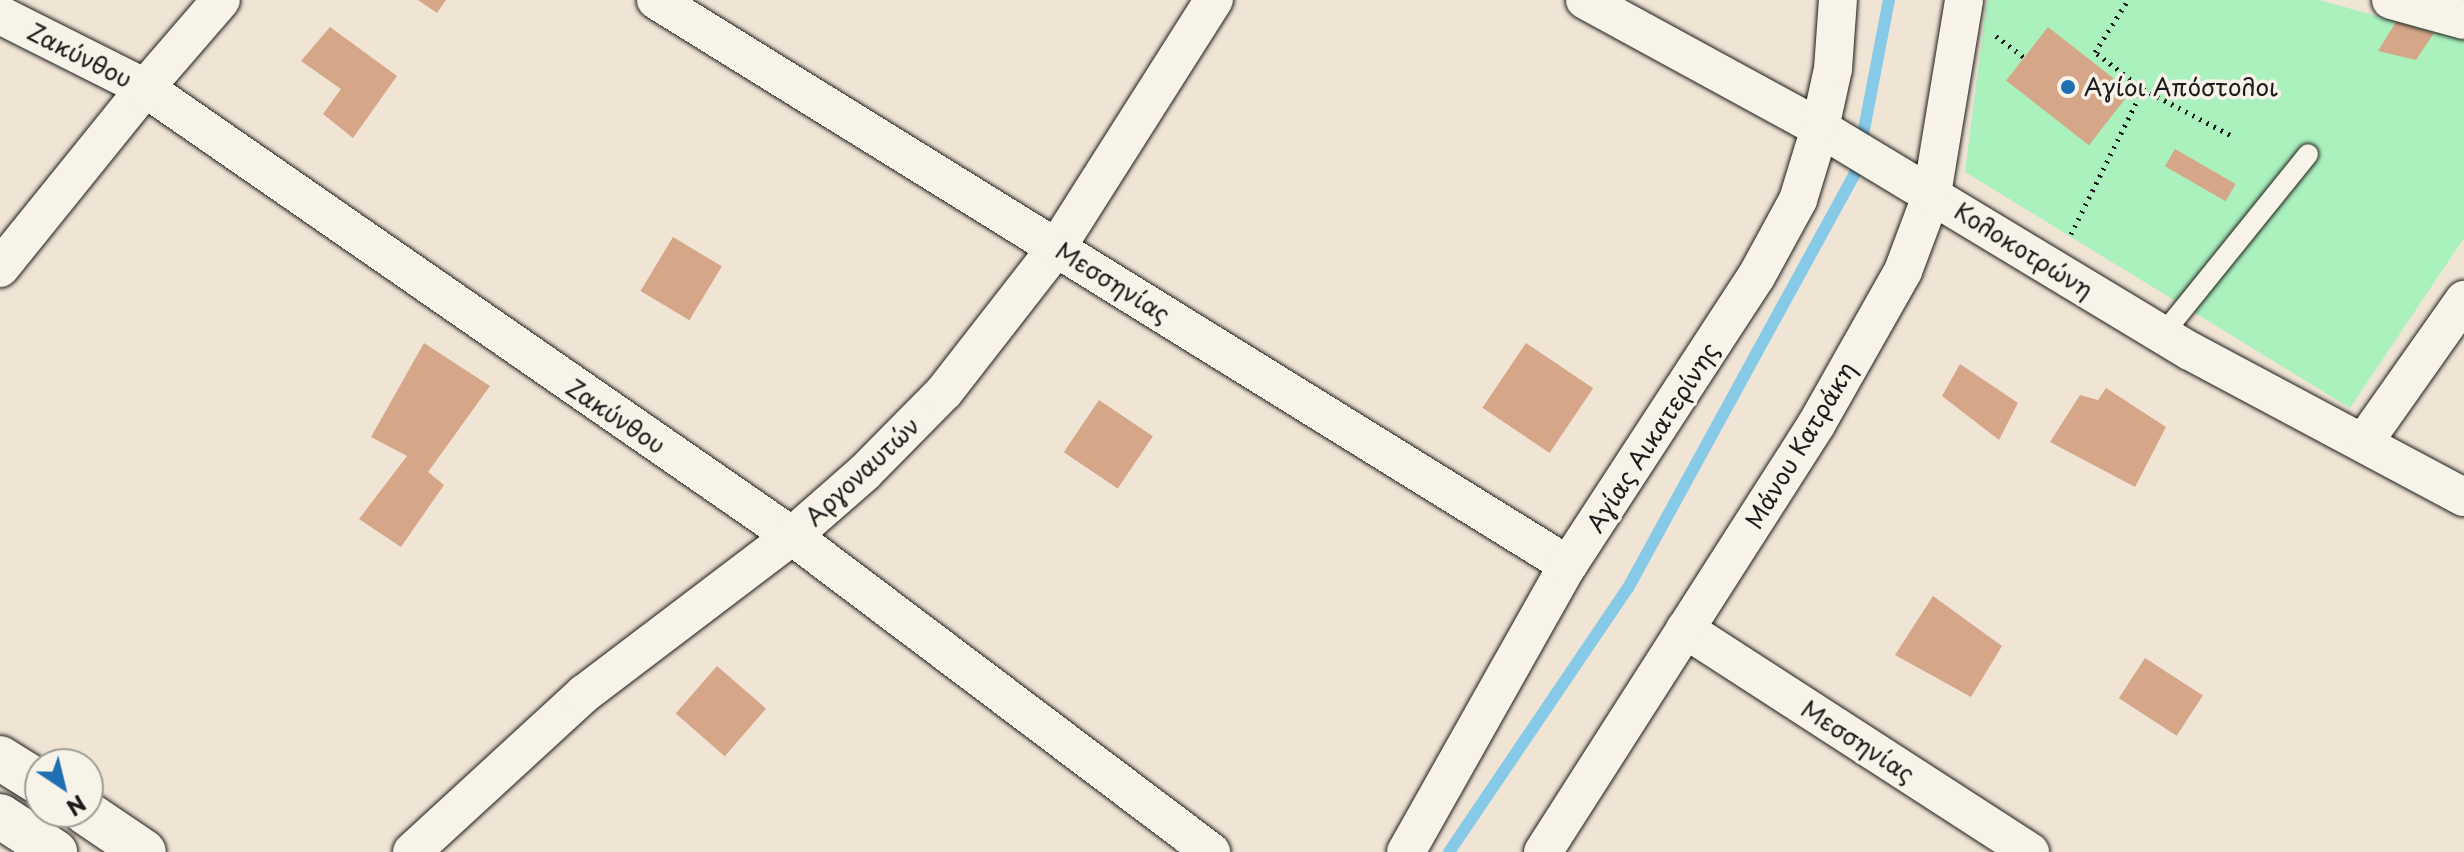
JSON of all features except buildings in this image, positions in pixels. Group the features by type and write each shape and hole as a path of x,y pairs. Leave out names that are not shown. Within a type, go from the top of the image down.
{"main road":[{"path":"0,758 24,773"},
{"path":"0,816 55,852"},
{"path":"104,825 144,852"}],"street":[{"path":"0,268 145,88 221,0"},
{"name":"Μεσσηνίας","path":"656,0 1568,565"},
{"name":"Αργοναυτών","path":"412,852 584,694 792,536 865,472 944,392 1057,247 1214,0"},
{"name":"Κολοκοτρώνη","path":"1585,0 1827,132 2163,334 2464,497"},
{"name":"Αγίας Αικατερίνης","path":"1406,852 1568,565 1756,277 1798,200 1827,132 1838,0"},
{"name":"Μάνου Κατράκη","path":"1543,852 1831,399 1903,271 1932,194 1964,0"},
{"path":"2391,0 2464,20"},
{"name":"Ζακύνθου","path":"0,15 145,88 792,536 1211,852"},
{"path":"2364,442 2464,300"},
{"name":"Μεσσηνίας","path":"1685,629 2030,852"}],"lane":[{"path":"2163,334 2308,154"}],"path":[{"path":"2128,0 2095,52 2143,89 2234,137"},
{"path":"2053,270 2143,89"}],"green space":[{"path":"1987,0 2319,0 2464,40 2464,238 2350,408 1965,172"}],"waterway":[{"path":"1449,852 1628,588 1856,171 1889,0"}],"place":[{"name":"Αγίοι Απόστολοι","path":"2068,87"}]}
